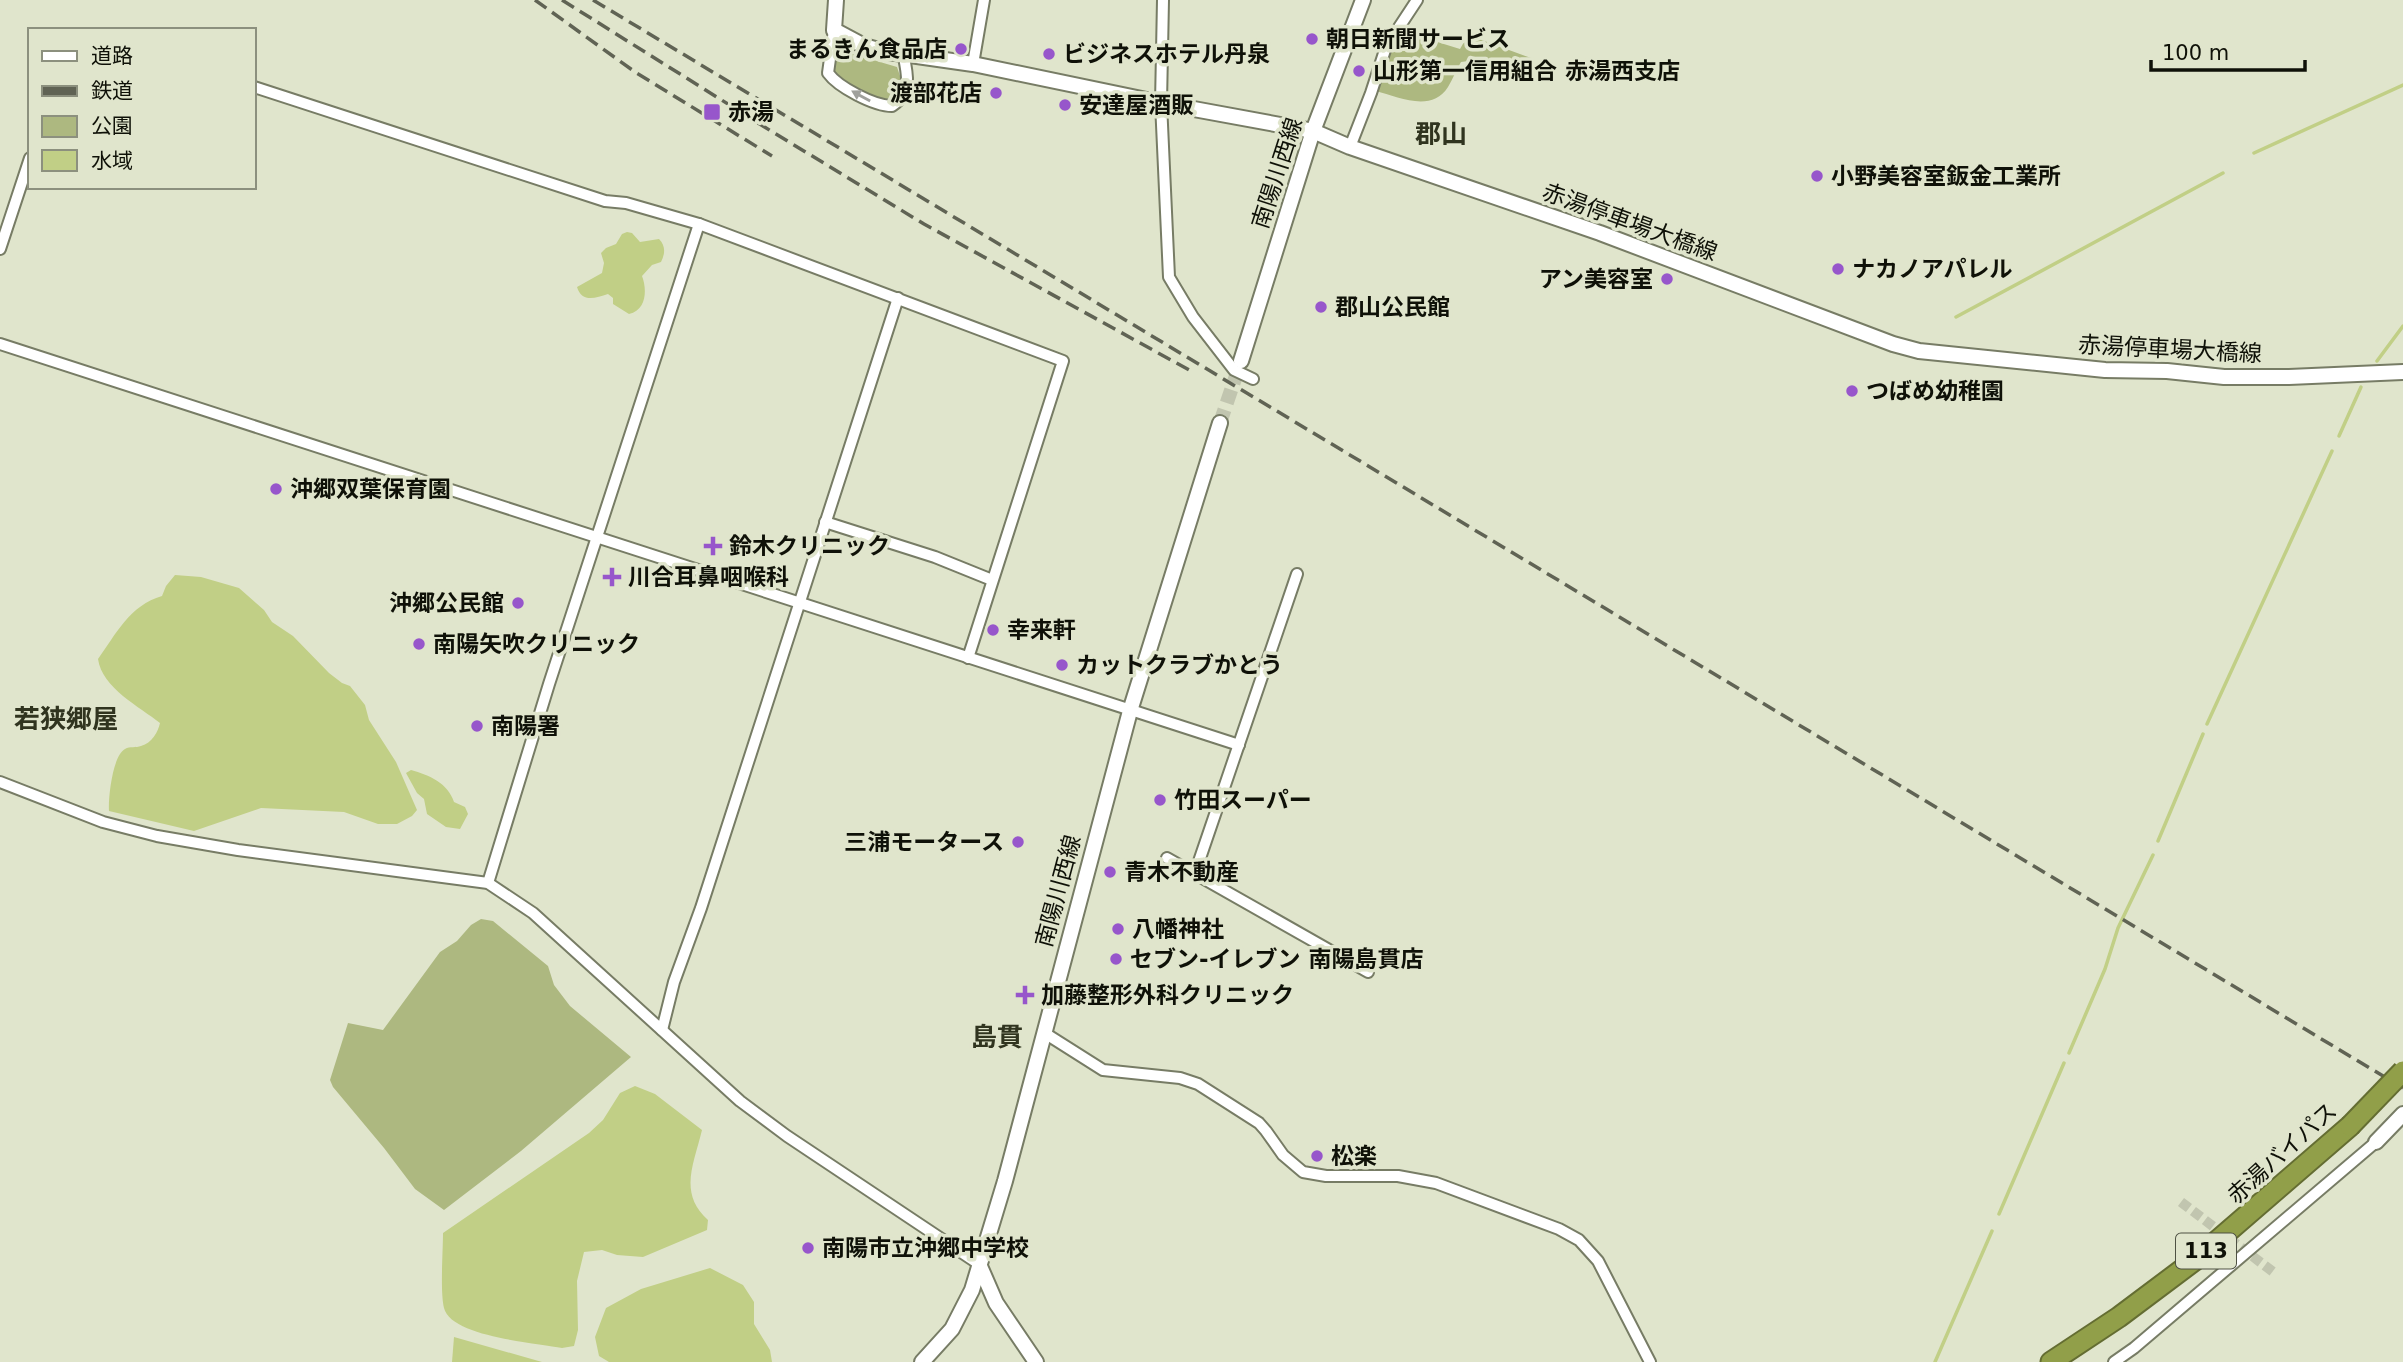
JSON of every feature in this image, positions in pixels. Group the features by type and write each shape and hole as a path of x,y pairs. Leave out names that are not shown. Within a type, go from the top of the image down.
{"highway":[{"name":"赤湯バイパス","path":"2051,1362 2119,1317 2195,1261 2350,1126 2403,1071"}],"main road":[{"name":"南陽川西線","path":"1241,361 1313,131 1363,0"},
{"path":"833,1 834,30"},
{"name":"赤湯停車場大橋線","path":"834,30 864,46 973,64 1313,131 1350,147 1600,233 1893,344 1919,351 2105,370 2167,371 2224,377 2403,372"},
{"name":"南陽川西線","path":"922,1362 952,1329 972,1290 1005,1181 1130,711 1220,423"},
{"path":"2376,1142 2403,1114"},
{"path":"979,1264 996,1303 1036,1362"}],"street":[{"path":"973,64 984,0"},
{"path":"1163,0 1161,103 1169,277 1193,317 1234,370 1253,379"},
{"path":"1350,147 1376,82 1386,47 1417,0"},
{"path":"834,30 828,73 837,82 877,104 891,106 905,94 909,79 902,53"},
{"path":"256,88 605,201 626,203 699,224 1063,361 968,658"},
{"path":"0,249 28,164"},
{"path":"488,883 699,224"},
{"path":"662,1030 674,982 701,908 898,298"},
{"path":"0,344 1239,745"},
{"path":"825,522 934,557 992,580"},
{"path":"1195,873 1297,573"},
{"path":"0,782 103,822 157,836 238,850 488,883 533,912 740,1101 787,1136 979,1264"},
{"path":"1167,859 1368,972"},
{"path":"1043,1032 1103,1070 1180,1078 1198,1084 1259,1123 1283,1156 1303,1171 1326,1176 1377,1175 1418,1179 1502,1206 1569,1234 1579,1240 1598,1261 1650,1362"},
{"path":"2114,1362 2134,1348 2376,1142"}],"green space":[{"path":"1405,32 1460,49 1468,35 1531,58 1531,65 1528,69 1510,70 1476,62 1461,62 1441,95 1424,101 1404,99 1376,91 1391,47"},
{"path":"836,49 897,67 901,79 894,95 888,99 879,98 843,79 834,68"},
{"path":"481,919 493,921 548,966 554,985 570,1006 631,1057 521,1151 444,1210 415,1189 330,1080 348,1023 383,1030 440,952"}],"water":[{"path":"632,233 640,242 659,239 664,250 661,262 652,265 642,276 645,293 642,304 629,314 613,304 613,298 608,294 586,297 577,287 602,273 604,263 601,253 616,244 622,234"},
{"path":"175,575 201,577 239,588 264,610 272,622 293,636 329,673 350,686 365,705 369,720 396,762 417,810 412,816 397,824 378,824 344,812 261,808 194,831 109,811 109,796 117,759 127,748 139,747 151,740 160,723 114,688 101,669 98,659 132,613 162,596"},
{"path":"411,770 437,781 447,790 454,802 465,807 468,814 460,829 446,827 427,814 424,799 417,793 406,773"},
{"path":"635,1086 655,1094 702,1130 692,1166 691,1189 699,1210 708,1220 707,1230 643,1257 617,1255 602,1250 584,1252 577,1281 578,1330 574,1346 562,1348 496,1337 462,1326 450,1318 443,1301 443,1233 589,1133 603,1120 620,1093"},
{"path":"710,1268 743,1285 754,1302 754,1324 770,1350 772,1362 609,1362 599,1356 595,1337 606,1308 641,1289"},
{"path":"454,1337 542,1362 452,1362"}],"waterway":[{"path":"2254,153 2403,85"},
{"path":"1956,317 2223,173"},
{"path":"2377,361 2403,326"},
{"path":"2339,436 2361,387"},
{"path":"2207,724 2332,451"},
{"path":"2158,841 2203,734"},
{"path":"2069,1053 2105,969 2118,928 2153,855"},
{"path":"1999,1214 2064,1063"},
{"path":"1935,1362 1992,1231"}],"tunnel":[{"path":"1220,423 1241,361"},
{"path":"2181,1202 2276,1274"}],"railway":[{"path":"535,0 635,72 772,156"},
{"path":"562,0 924,224 1191,371"},
{"path":"593,0 2403,1088"}],"place":[{"name":"朝日新聞サービス","path":"1312,39"},
{"name":"まるきん食品店","path":"961,49"},
{"name":"ビジネスホテル丹泉","path":"1049,54"},
{"name":"山形第一信用組合 赤湯西支店","path":"1359,71"},
{"name":"渡部花店","path":"996,93"},
{"name":"安達屋酒販","path":"1065,105"},
{"name":"赤湯","path":"712,112"},
{"name":"小野美容室鈑金工業所","path":"1817,176"},
{"name":"ナカノアパレル","path":"1838,269"},
{"name":"アン美容室","path":"1667,279"},
{"name":"郡山公民館","path":"1321,307"},
{"name":"つばめ幼稚園","path":"1852,391"},
{"name":"沖郷双葉保育園","path":"276,489"},
{"name":"鈴木クリニック","path":"713,546"},
{"name":"川合耳鼻咽喉科","path":"612,577"},
{"name":"沖郷公民館","path":"518,603"},
{"name":"幸来軒","path":"993,630"},
{"name":"南陽矢吹クリニック","path":"419,644"},
{"name":"カットクラブかとう","path":"1062,665"},
{"name":"南陽署","path":"477,726"},
{"name":"竹田スーパー","path":"1160,800"},
{"name":"三浦モータース","path":"1018,842"},
{"name":"青木不動産","path":"1110,872"},
{"name":"八幡神社","path":"1118,929"},
{"name":"セブン-イレブン 南陽島貫店","path":"1116,959"},
{"name":"加藤整形外科クリニック","path":"1025,995"},
{"name":"松楽","path":"1317,1156"},
{"name":"南陽市立沖郷中学校","path":"808,1248"}],"district":[{"name":"郡山","path":"1441,134"},
{"name":"若狭郷屋","path":"66,719"},
{"name":"島貫","path":"997,1037"}]}
